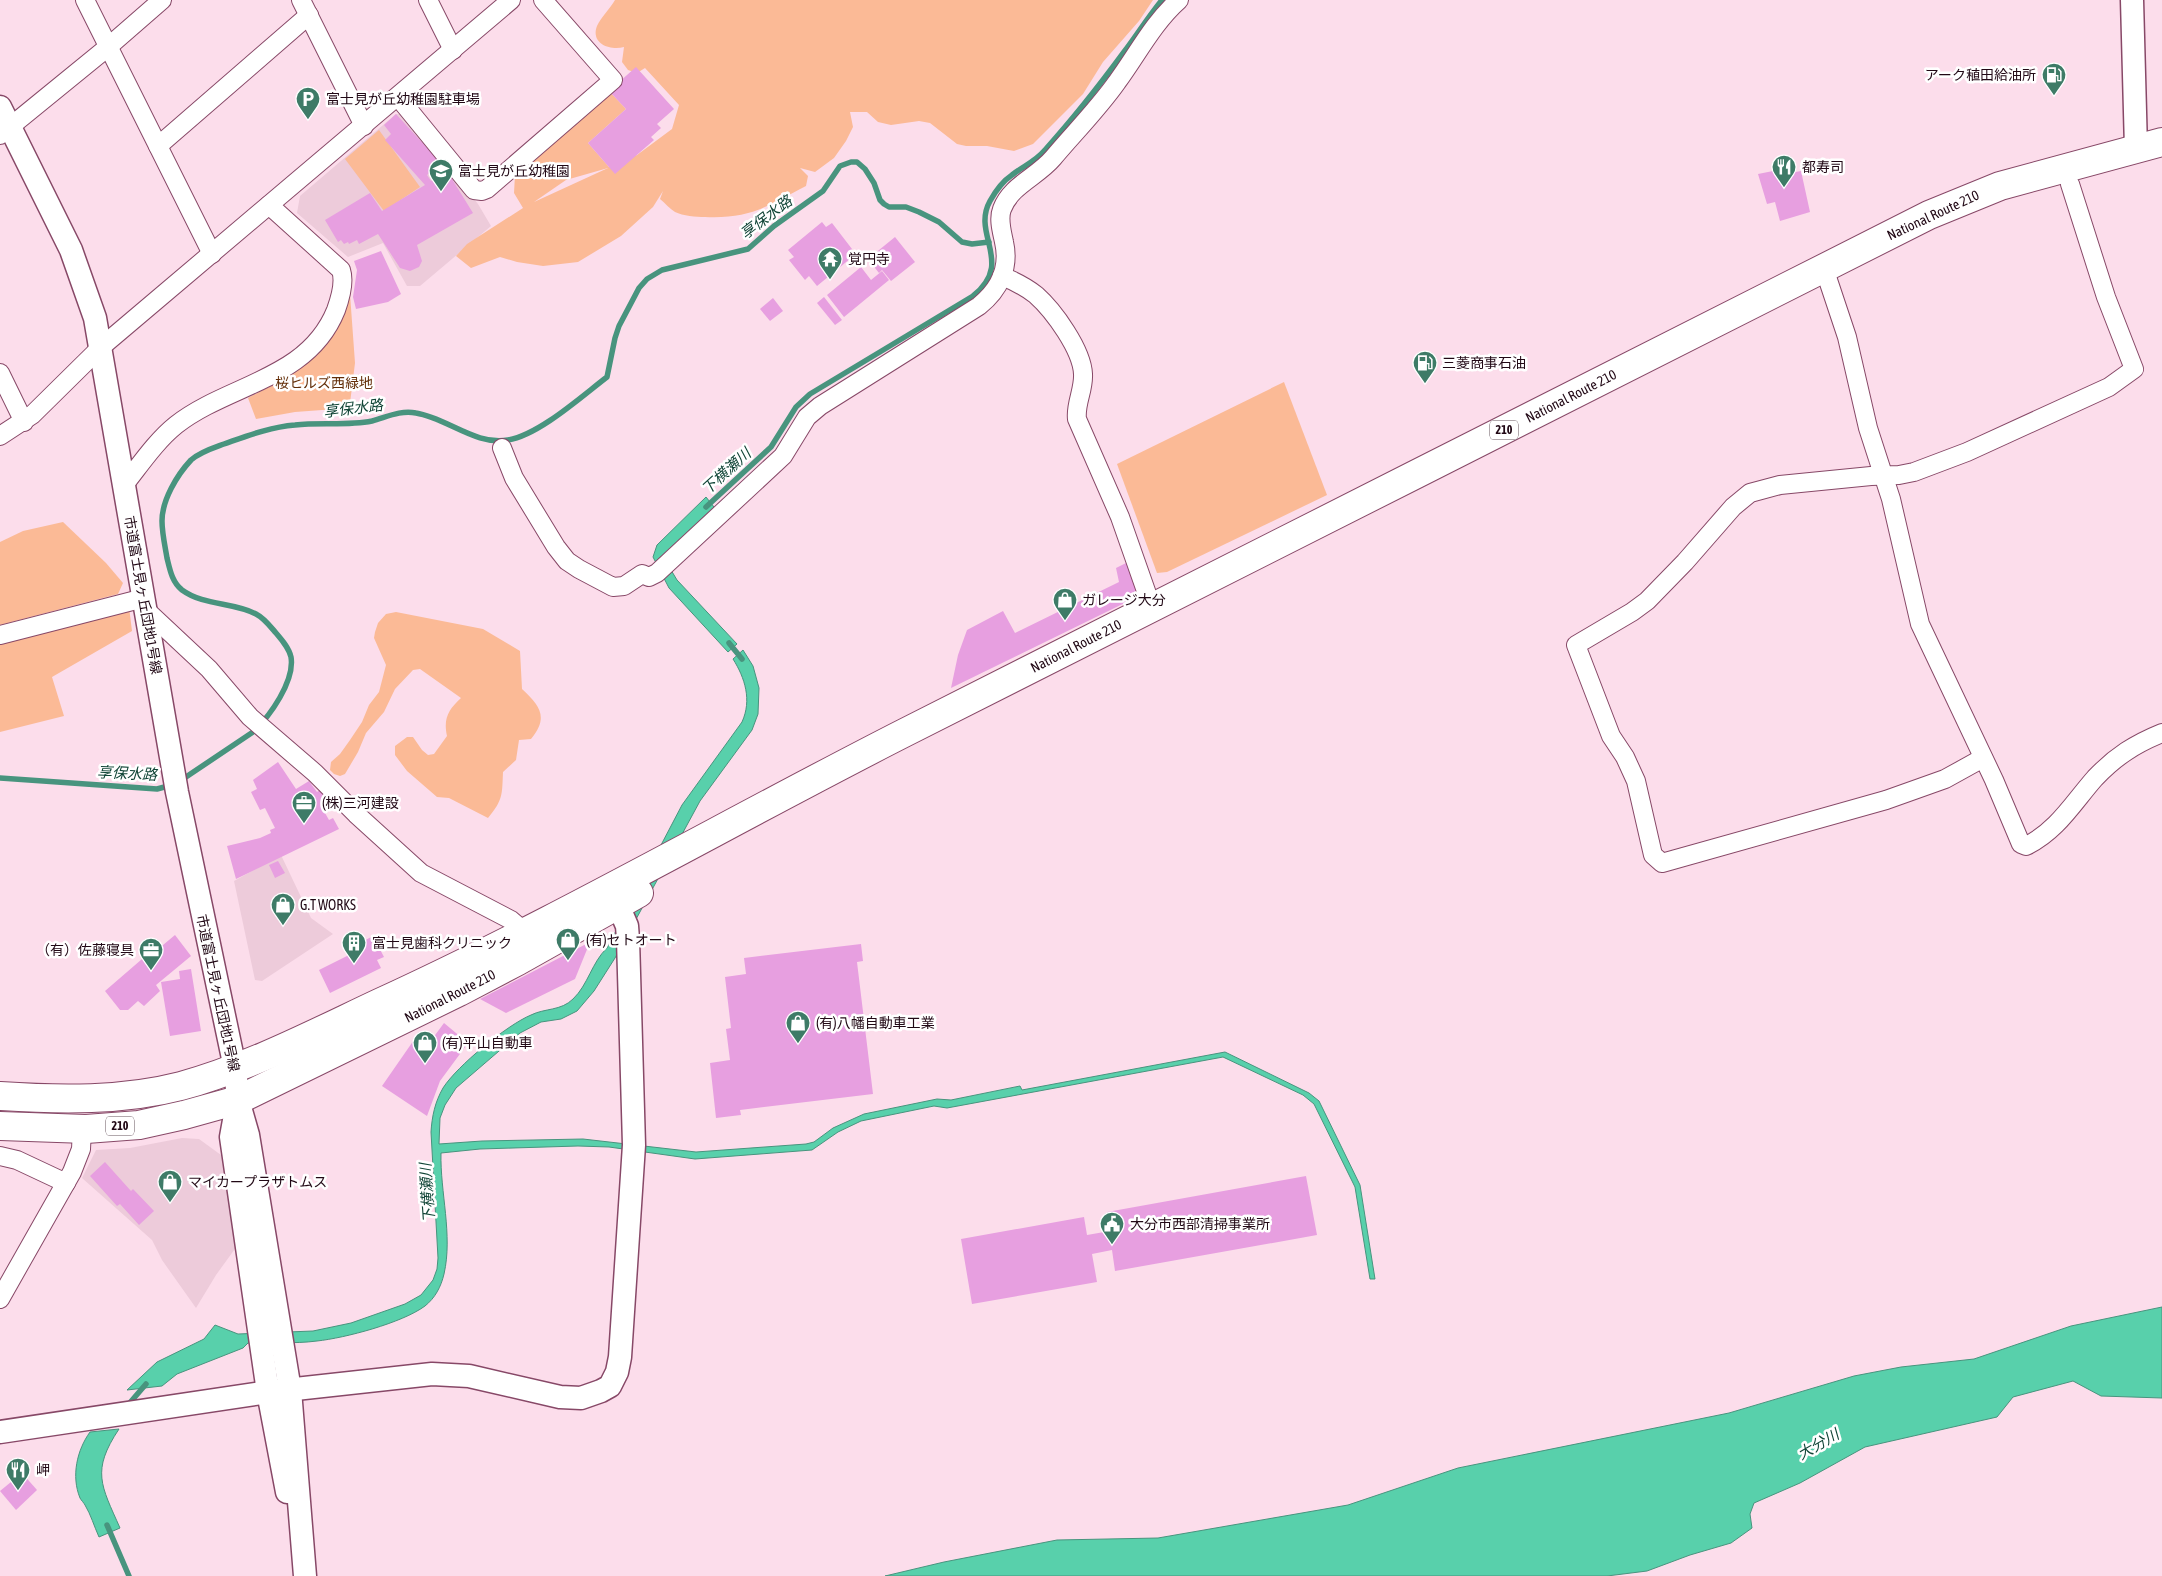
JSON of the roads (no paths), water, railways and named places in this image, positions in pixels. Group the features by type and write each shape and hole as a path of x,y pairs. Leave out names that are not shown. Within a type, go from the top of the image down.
{"highway":[{"name":"National Route 210","path":"1,1092 87,1098 138,1094 179,1086 258,1059 405,991 524,932 861,755 1929,215 1975,194 2015,181 2162,142"},
{"name":"National Route 210","path":"0,1126 82,1129 139,1124 184,1115 238,1100 458,992 618,905 861,755"}],"street":[{"path":"85,0 212,254"},
{"path":"3,123 108,47 162,0"},
{"path":"428,0 452,50"},
{"path":"0,436 24,422 100,348 512,0"},
{"path":"398,97 474,190 482,191 487,188 613,80 543,0"},
{"path":"502,448 514,478 556,547 572,565 613,587 624,586 642,574 649,577 657,573 783,456 813,412 979,306 990,296 1002,276 1006,256 1000,228 1001,211 1007,199 1016,189 1049,163 1109,92 1137,51 1179,0"},
{"path":"2132,0 2136,149"},
{"path":"158,146 305,7 364,126"},
{"name":"市道富士見ヶ丘団地1号線","path":"3,123 77,262 91,304 186,843 234,1068 238,1100 248,1135 268,1317 304,1576"},
{"path":"1983,758 1945,779 1886,800 1662,863 1654,855 1636,781 1625,757 1611,736 1577,650 1578,642 1632,612 1651,597 1733,507 1750,493 1780,485 1899,475 1914,472 1967,452 2108,387 2134,369 2106,297 2070,184"},
{"path":"124,485 166,433 176,425 196,412 244,390 288,366 319,340 330,323 340,298 343,280 342,270 269,205"},
{"path":"1824,268 1847,337 1868,428 1885,475 1920,624 1983,758 2018,839 2024,846 2042,837 2054,827 2094,780 2127,750 2162,733"},
{"path":"1002,276 1038,296 1051,311 1076,351 1083,376 1082,391 1076,409 1077,419 1123,524 1152,608"},
{"path":"0,373 24,422"},
{"path":"0,634 145,604 209,669 238,704 315,773 356,814 421,873 510,920 524,932"},
{"path":"0,1432 279,1391 446,1374 469,1376 560,1397 576,1398 588,1397 601,1391 613,1381 620,1357 634,1145 628,939 627,926 618,905"},
{"path":"0,1299 66,1182 81,1149 82,1129"},
{"path":"0,1156 17,1160 66,1182"}],"water":[{"path":"706,497 714,507 668,552 671,570 677,580 737,644 728,652 669,588 653,557 657,545"},
{"path":"743,650 753,666 759,688 758,714 752,730 700,801 615,958 594,991 577,1011 561,1019 541,1022 520,1033 456,1088 445,1105 440,1118 439,1144 482,1141 583,1139 696,1152 806,1144 814,1142 833,1128 864,1114 937,1099 951,1100 1020,1086 1022,1090 1225,1052 1309,1093 1319,1101 1360,1185 1375,1279 1370,1279 1355,1187 1314,1104 1303,1095 1223,1057 947,1108 934,1106 861,1121 838,1132 812,1150 695,1159 609,1147 578,1146 480,1149 441,1153 447,1229 446,1259 444,1274 439,1288 435,1296 425,1306 388,1324 342,1337 308,1342 248,1343 243,1348 177,1374 162,1386 127,1390 157,1362 204,1339 215,1325 238,1334 313,1331 351,1323 405,1304 421,1295 433,1280 437,1269 431,1132 434,1109 440,1093 459,1069 496,1037 531,1015 563,1006 573,999 583,987 597,960 607,948 682,805 742,722 746,706 746,689 733,659"},
{"name":"大分川","path":"2162,1307 2162,1398 2101,1396 2073,1381 2013,1397 1997,1417 1865,1447 1800,1483 1754,1503 1750,1514 1752,1528 1731,1543 1690,1555 1647,1571 1607,1576 885,1576 944,1562 1057,1540 1158,1538 1348,1505 1458,1468 1729,1413 1854,1376 1901,1367 1974,1359 2071,1326"},
{"path":"119,1429 105,1456 102,1478 104,1489 120,1528 99,1537 77,1490 77,1464 85,1439 90,1432"}],"waterway":[{"name":"下横瀬川","path":"706,507 771,447 796,407 810,394 973,296 985,284 991,272 992,260 985,225 990,201 1005,180 1037,158 1076,114 1162,0"},
{"name":"享保水路","path":"180,781 253,732 260,725 280,698 289,677 291,666 291,657 287,647 262,618 238,607 200,599 182,590 174,580 170,571 164,540 163,513 167,496 176,480 195,457 207,450 250,435 286,426 372,421 404,412 428,416 484,439 496,441 520,437 560,414 607,377 619,326 639,288 647,279 662,270 748,249 774,226 823,191 840,166 851,162 857,162 865,169 874,183 880,200 889,207 906,207 919,212 939,222 962,242 972,244 989,242"},
{"name":"下横瀬川","path":"729,643 742,659"},
{"name":"享保水路","path":"0,778 157,789 172,785"},
{"path":"128,1405 146,1384"},
{"path":"107,1525 129,1576"}],"place":[{"name":"アーク稙田給油所","path":"2054,96"},
{"name":"富士見が丘幼稚園駐車場","path":"308,120"},
{"name":"都寿司","path":"1784,188"},
{"name":"富士見が丘幼稚園","path":"441,192"},
{"name":"覚円寺","path":"830,280"},
{"name":"三菱商事石油","path":"1425,384"},
{"name":"ガレージ大分","path":"1065,621"},
{"name":"(株)三河建設","path":"304,824"},
{"name":"G.T WORKS","path":"283,926"},
{"name":"(有)セトオート","path":"568,961"},
{"name":"富士見歯科クリニック","path":"354,964"},
{"name":"（有）佐藤寝具","path":"151,971"},
{"name":"(有)八幡自動車工業","path":"798,1044"},
{"name":"(有)平山自動車","path":"425,1064"},
{"name":"マイカープラザトムス","path":"170,1203"},
{"name":"大分市西部清掃事業所","path":"1112,1245"},
{"name":"岬","path":"18,1491"}],"park label":[{"name":"桜ヒルズ西緑地","path":"324,383"}]}
